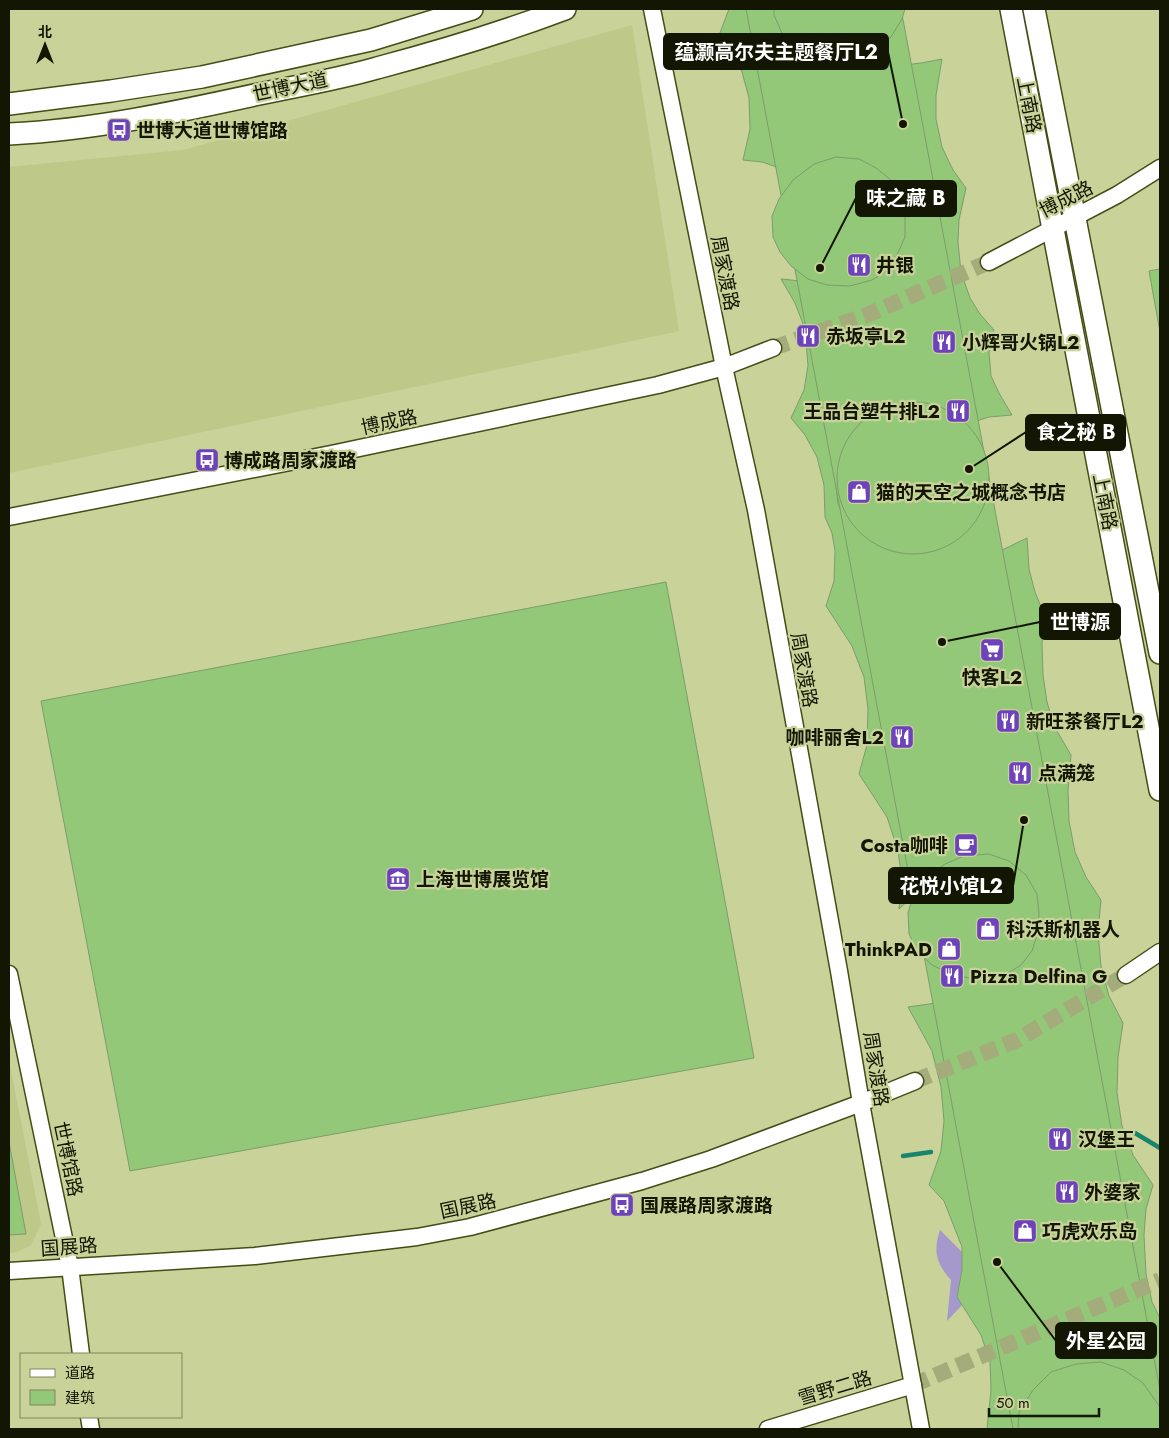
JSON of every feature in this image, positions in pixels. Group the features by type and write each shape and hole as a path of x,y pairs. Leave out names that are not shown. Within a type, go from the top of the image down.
{"main road":[{"name":"世博大道","path":"9,104 202,77 372,40 472,9"},
{"name":"世博大道","path":"9,134 32,133 138,118 376,69 515,28 565,9"},
{"name":"上南路","path":"1011,9 1160,790"},
{"name":"上南路","path":"1034,9 1160,653"}],"street":[{"name":"周家渡路","path":"652,9 724,368 756,510 861,1104 921,1429"},
{"name":"博成路","path":"989,262 1117,195 1160,168"},
{"name":"博成路","path":"9,517 113,498 658,386 724,368 773,348"},
{"path":"1126,975 1160,952"},
{"name":"世博馆路","path":"9,974 70,1267 82,1353"},
{"name":"国展路","path":"9,1271 255,1256 417,1237 470,1227 642,1181 711,1159 861,1104 916,1081"},
{"name":"雪野二路","path":"768,1429 913,1385"}],"shaded area":[{"path":"632,25 679,331 9,473 9,167 183,150"},
{"path":"9,1060 41,1224 31,1245 17,1252 9,1253"},
{"path":"940,1230 983,1273 977,1289 947,1321 951,1280 942,1268 937,1256 936,1251"}],"building":[{"path":"729,9 774,9 774,15 782,33 796,51 813,61 868,66 895,66 942,59 936,95 936,119 942,147 953,170 966,188 959,220 958,242 961,272 970,298 980,314 994,330 989,353 991,376 1012,415 989,417 967,424 958,416 940,406 917,402 893,405 868,416 852,432 843,446 837,466 838,504 849,524 869,542 891,551 941,557 968,557 998,552 1027,538 1029,569 1035,592 1044,614 1042,644 1043,675 1047,702 1054,726 1071,755 1068,791 1069,821 1075,852 1086,877 1101,900 1098,932 1101,966 1109,996 1123,1023 1118,1057 1117,1093 1122,1126 1133,1155 1153,1185 1146,1209 1144,1235 1146,1274 1152,1302 1160,1318 1160,1407 1143,1383 1124,1370 1101,1362 1076,1364 1051,1372 1033,1390 1019,1412 1018,1429 987,1429 991,1390 990,1362 981,1335 957,1297 962,1270 962,1247 944,1201 929,1185 941,1151 944,1121 941,1087 932,1051 908,1007 936,1003 959,995 1005,975 1021,965 1032,951 1038,932 1037,894 1026,875 1009,861 989,854 964,856 945,864 926,878 913,896 899,909 902,879 898,851 887,817 859,774 867,745 868,709 864,677 852,646 826,606 834,581 835,551 832,533 825,517 824,485 817,457 805,435 791,418 804,390 808,366 805,329 795,303 781,279 850,286 872,280 886,271 896,257 905,237 905,216 901,197 891,180 876,168 859,159 836,157 814,164 800,175 762,162 743,160 750,129 749,98 742,72 730,51 718,38"},
{"path":"746,9 901,9 1160,1390 1160,1429 1013,1429"},
{"path":"774,9 905,9 902,19 891,37 874,51 856,59 836,63 813,61 796,51 782,33 774,15"},
{"path":"836,157 859,159 876,168 891,180 901,197 905,216 905,237 896,257 886,271 872,280 850,286 827,285 808,279 791,266 780,252 773,237 772,216 779,199 793,180 814,164"},
{"path":"1160,269 1160,332 1149,271"},
{"path":"913,402 928,403 942,408 967,424 983,449 988,463 988,493 983,507 967,532 942,548 928,553 913,554 898,553 884,548 859,532 843,507 838,493 837,478 838,463 843,449 859,424 884,408 898,403"},
{"name":"上海世博展览馆","path":"666,582 754,1058 130,1171 41,701"},
{"path":"989,854 1009,861 1026,875 1037,894 1038,932 1032,951 1021,965 1005,975 982,980 953,975 932,965 917,951 909,934 908,913 913,896 926,878 945,864 964,856"},
{"path":"9,1142 26,1234 9,1235"},
{"path":"1101,1362 1124,1370 1143,1383 1160,1407 1160,1429 1018,1429 1019,1412 1033,1390 1051,1372 1076,1364"}],"waterway":[{"path":"1135,1133 1160,1148"},
{"path":"903,1156 931,1152"}],"tunnel":[{"path":"773,348 867,315 989,262"},
{"path":"915,1081 1017,1040 1126,975"},
{"path":"913,1385 1160,1280"}],"place":[{"name":"蕴灏高尔夫主题餐厅L2","path":"903,124"},
{"name":"世博大道世博馆路","path":"119,130"},
{"name":"井银","path":"859,265"},
{"name":"味之藏 B","path":"820,268"},
{"name":"赤坂亭L2","path":"808,336"},
{"name":"小辉哥火锅L2","path":"944,342"},
{"name":"王品台塑牛排L2","path":"958,411"},
{"name":"博成路周家渡路","path":"207,460"},
{"name":"食之秘 B","path":"969,469"},
{"name":"猫的天空之城概念书店","path":"859,492"},
{"name":"世博源","path":"942,642"},
{"name":"快客L2","path":"992,650"},
{"name":"新旺茶餐厅L2","path":"1008,721"},
{"name":"咖啡丽舍L2","path":"902,737"},
{"name":"点满笼","path":"1020,773"},
{"name":"花悦小馆L2","path":"1024,820"},
{"name":"Costa咖啡","path":"966,845"},
{"name":"上海世博展览馆","path":"398,879"},
{"name":"科沃斯机器人","path":"988,929"},
{"name":"ThinkPAD","path":"949,949"},
{"name":"Pizza Delfina G","path":"952,976"},
{"name":"汉堡王","path":"1060,1139"},
{"name":"外婆家","path":"1067,1192"},
{"name":"国展路周家渡路","path":"622,1205"},
{"name":"巧虎欢乐岛","path":"1025,1231"},
{"name":"外星公园","path":"997,1262"}]}
